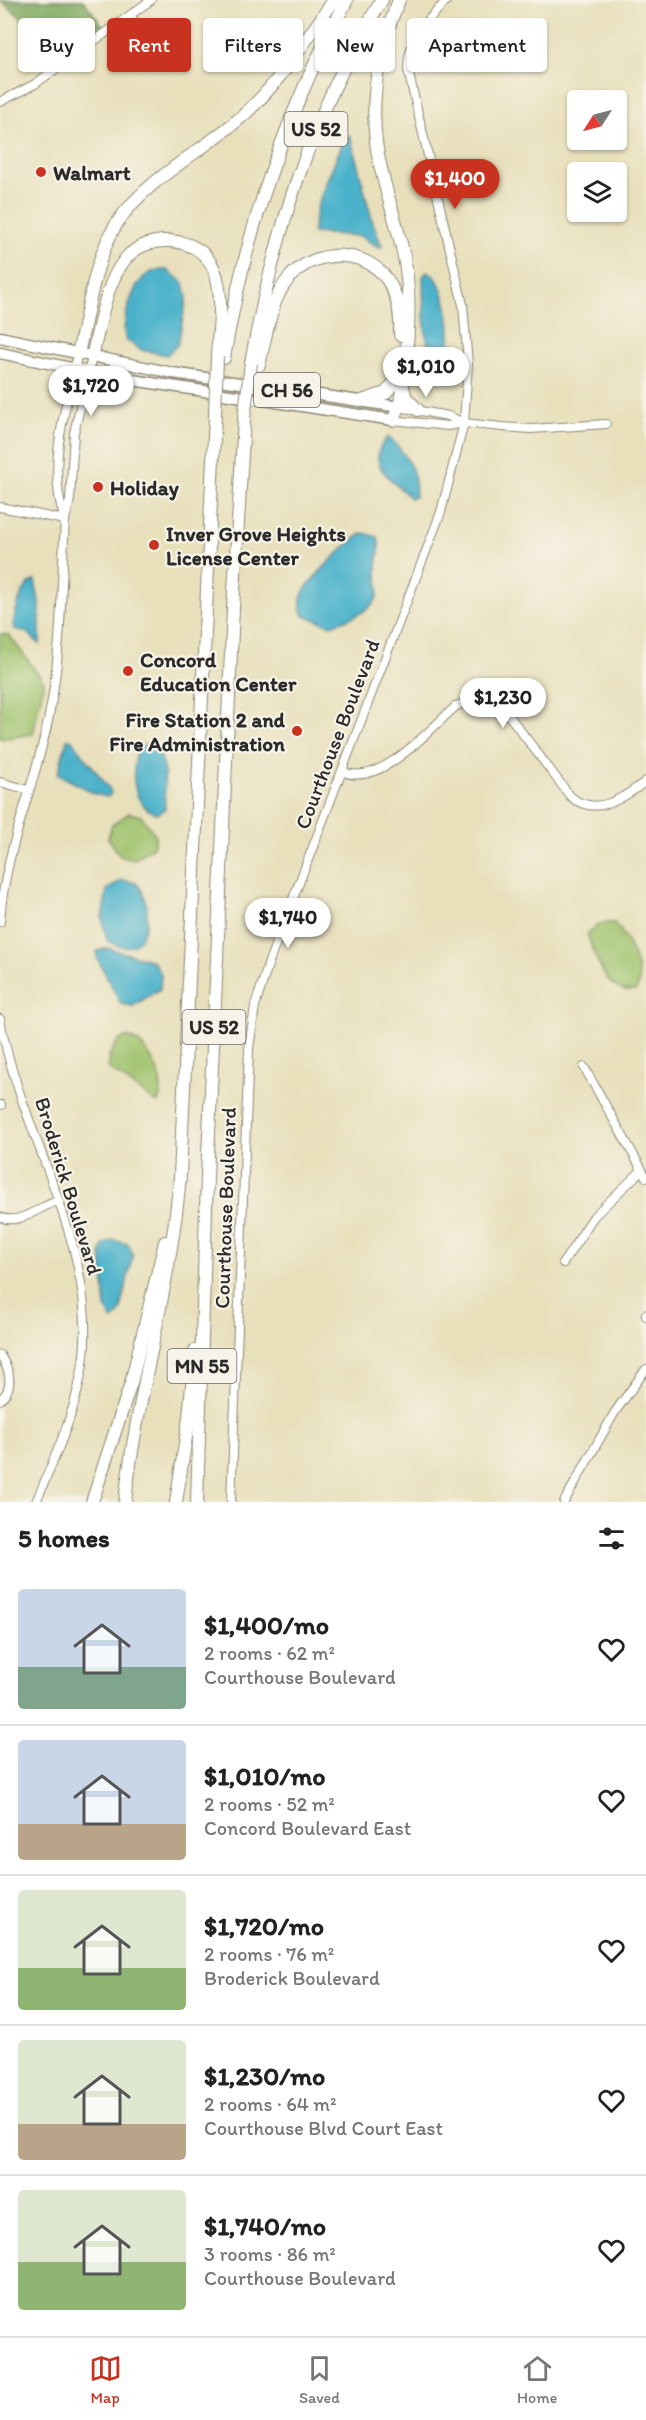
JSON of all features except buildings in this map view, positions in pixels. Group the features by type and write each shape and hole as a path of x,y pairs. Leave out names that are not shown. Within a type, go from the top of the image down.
{"highway":[{"path":"78,353 97,270 111,235 123,215 150,188 248,111 279,75 334,0"},
{"name":"US 52","path":"92,1502 118,1429 150,1310 169,1219 182,1125 215,415 220,357 249,239 262,197 304,85 347,0"},
{"name":"US 52","path":"176,1502 189,1418 206,1230 232,609 244,419 276,244 299,174 335,83 382,0"},
{"path":"393,420 409,316 408,289 404,261 380,168 375,117 381,52 399,0"},
{"path":"92,357 111,287 122,263 137,249 164,240 182,243 197,250 215,270 221,294 220,357"},
{"path":"255,364 284,285 303,265 332,255 350,257 368,264 381,273 391,285 400,321 399,381 406,398 418,410"},
{"path":"362,401 386,393 399,381"},
{"name":"MN 55","path":"125,1502 169,1268 179,1195 182,1125"},
{"name":"MN 55","path":"197,1502 206,1230"}],"main road":[{"name":"CH 56","path":"0,337 174,373 395,406"},
{"name":"CH 56","path":"0,353 88,372 393,420"}],"street":[{"path":"0,102 35,84 151,0"},
{"name":"Courthouse Boulevard","path":"231,1502 251,1030 255,1006 270,959 441,512 464,423 468,364 463,305 408,70 409,51 417,33 447,0"},
{"path":"65,520 58,496 58,451 78,353"},
{"path":"0,922 5,873 47,724 54,688 65,520 70,500 74,433 92,357"},
{"path":"395,406 448,416 464,423"},
{"path":"393,420 448,426 464,423 530,429 606,424"},
{"path":"0,507 65,520"},
{"path":"342,771 361,774 382,769 455,707 480,700 493,703 507,712 570,796 580,803 604,806 646,781"},
{"path":"0,782 29,790"},
{"name":"Broderick Boulevard","path":"0,1019 8,1056 57,1201 82,1287 85,1342 74,1406 36,1502"},
{"path":"563,1263 594,1216 643,1174 584,1067"},
{"path":"0,1218 9,1221 17,1220 57,1201"},
{"path":"0,1355 7,1366 11,1381 8,1391 0,1400"},
{"path":"564,1502 615,1412 646,1369"}],"green space":[{"path":"0,0 83,0 104,27 95,33 95,18 20,17"},
{"path":"0,634 9,635 44,682 33,734 0,739"},
{"path":"129,813 141,816 156,836 153,847 133,860 120,856 108,838 112,825"},
{"path":"614,923 634,956 639,975 636,991 625,991 617,987 609,981 598,963 587,934 598,925"},
{"path":"125,1037 142,1046 154,1064 161,1085 157,1103 108,1068 110,1059 108,1058 118,1041"}],"water":[{"path":"350,135 372,220 382,246 380,248 360,236 313,233 317,208 326,184 345,137"},
{"path":"167,270 184,283 187,297 178,344 167,355 141,350 126,340 125,325 128,307 140,282 152,272"},
{"path":"427,271 435,277 441,287 449,317 450,348 444,369 440,369 434,360 427,338 423,277"},
{"path":"387,438 396,444 410,465 415,480 415,497 410,498 388,478 379,463 380,447"},
{"path":"364,533 378,537 379,541 378,595 375,601 365,611 331,625 304,616 301,602 307,587 341,551"},
{"path":"35,580 40,606 40,645 28,633 15,629 13,624 23,592"},
{"path":"67,739 71,739 109,788 111,793 108,797 95,794 58,774"},
{"path":"149,743 156,748 163,763 165,809 158,814 142,804 135,787 134,767 138,748"},
{"path":"122,880 136,883 143,892 146,904 145,929 140,939 132,946 121,946 107,940 102,918 107,890"},
{"path":"107,948 153,961 161,975 160,989 133,1006 121,1004 97,958 97,951"},
{"path":"113,1240 128,1244 133,1254 121,1309 118,1316 112,1320 106,1309 101,1253 104,1244"}],"place":[{"name":"Walmart","path":"41,172"},
{"name":"Holiday","path":"98,487"},
{"name":"Inver Grove Heights License Center","path":"154,545"},
{"name":"Concord Education Center","path":"128,671"},
{"name":"Fire Station 2 and Fire Administration","path":"297,731"}]}
